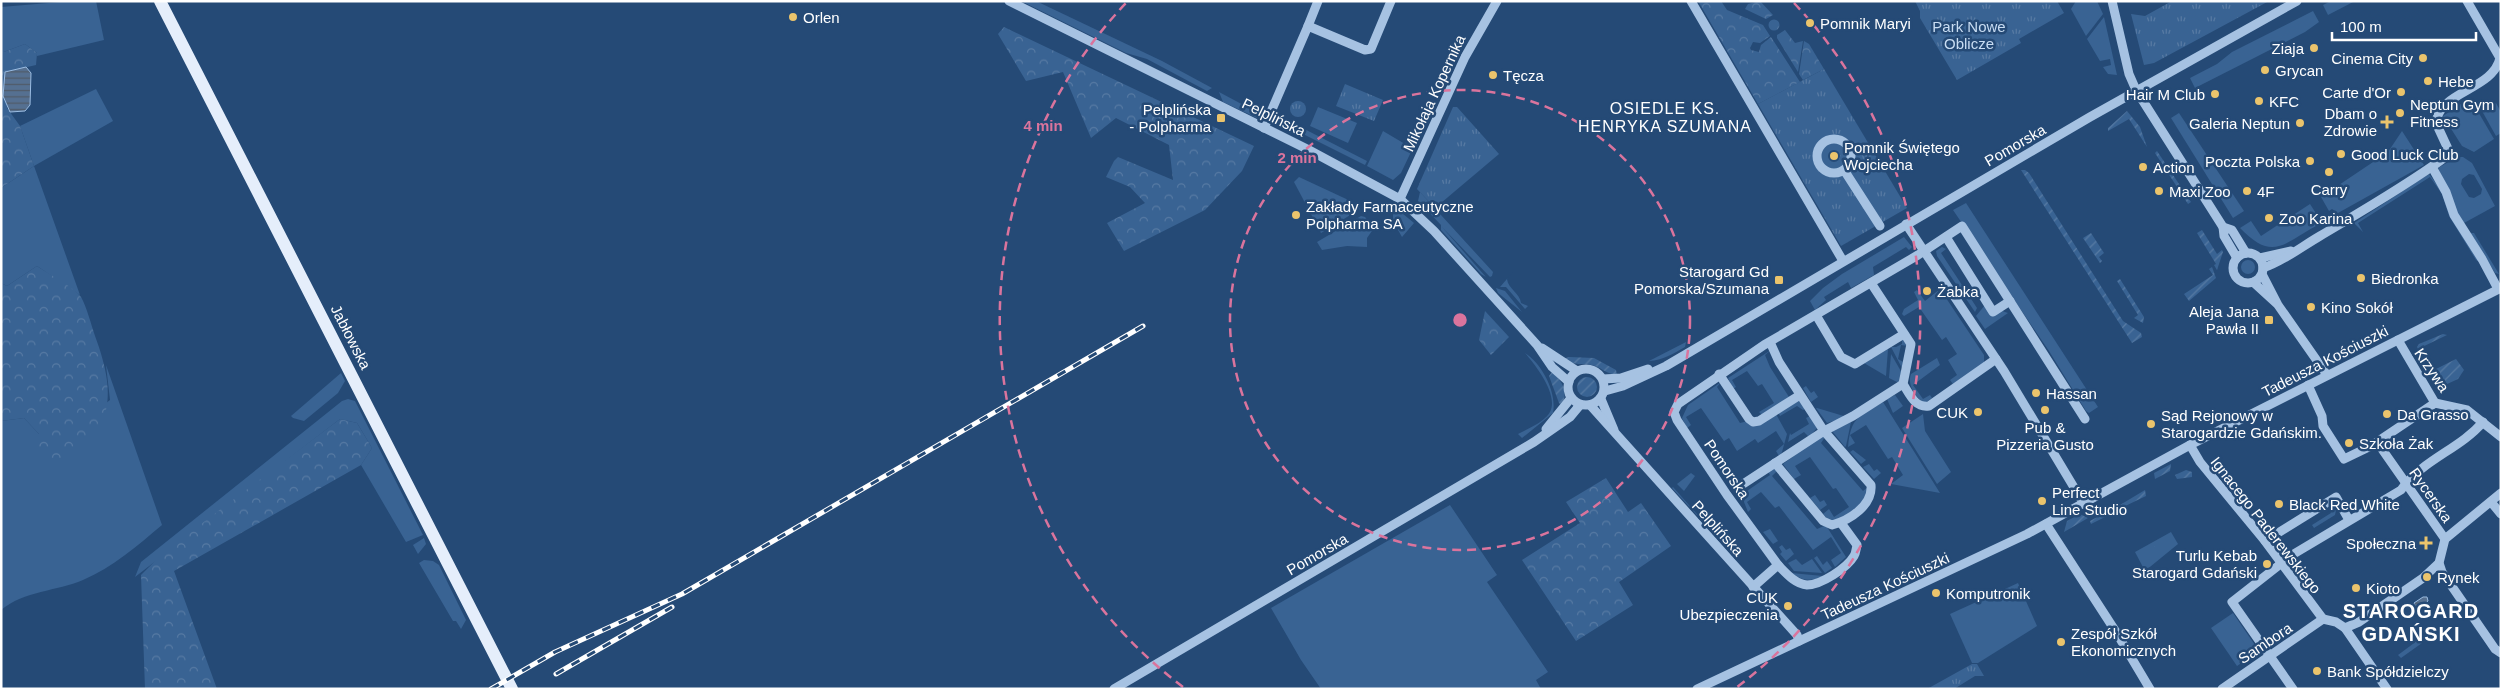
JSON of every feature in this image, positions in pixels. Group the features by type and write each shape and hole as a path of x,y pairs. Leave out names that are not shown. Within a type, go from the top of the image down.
{"main road":[{"name":"Jabłowska","path":"160,1 512,689"}],"street":[{"name":"Pelplińska","path":"1009,1 1400,198 1434,231 1537,345 1552,367 1569,382"},
{"path":"1264,128 1318,1"},
{"path":"1308,26 1365,50 1371,49 1391,1"},
{"name":"Mikołaja Kopernika","path":"1400,198 1465,57 1497,1"},
{"path":"1691,1 1843,261"},
{"path":"2112,1 2129,74 2136,90 2223,227 2224,236 2237,258"},
{"name":"Pomorska","path":"1603,395 1672,362 2136,90 2297,1"},
{"path":"2253,282 2263,271 2390,195 2432,167 2449,151 2436,123 2439,110 2494,72 2500,58 2467,1"},
{"path":"2432,167 2446,192 2454,215 2499,289"},
{"path":"1844,170 1880,226"},
{"path":"1906,224 1996,359 2084,504"},
{"path":"1924,251 1962,226 2085,419"},
{"path":"2223,227 2232,230 2246,252 2260,258 2263,271 2278,305 2327,376"},
{"path":"1946,237 1993,312 2010,301"},
{"path":"2260,258 2296,250"},
{"name":"Pomorska","path":"1841,523 1857,545 1855,556 1848,563 1817,583 1806,585 1789,576 1778,565 1727,495 1674,412 1678,404 1719,374 1924,251"},
{"path":"2246,252 2237,258 2233,267 2236,277 2244,282 2253,282 2278,305"},
{"path":"1871,283 1911,344 1903,384 1921,407 1929,406 1996,359"},
{"name":"Tadeusza Kościuszki","path":"1697,689 1950,572 2084,504 2190,445 2499,289"},
{"path":"1816,315 1841,357 1855,364 1904,334"},
{"name":"Krzywa","path":"2398,340 2435,403 2467,410 2501,437"},
{"path":"1770,342 1778,362 1824,430 1871,485 1872,495 1867,504 1841,523 1832,526 1823,521 1775,463"},
{"name":"Pelplińska","path":"1537,345 1577,371"},
{"name":"Pomorska","path":"1603,378 1621,378 1672,362"},
{"path":"1592,370 1603,378 1603,395 1585,405 1571,398 1569,382 1577,371 1592,370"},
{"path":"1719,374 1749,419 1753,422 1759,421 1800,395"},
{"name":"Pomorska","path":"1740,486 1824,430 1853,416 1903,384"},
{"path":"2308,385 2322,416 2323,426 2344,460 2377,442 2435,403"},
{"name":"Pelplińska","path":"1603,395 1615,433"},
{"name":"Pomorska","path":"1534,442 1563,411 1571,398"},
{"name":"Pelplińska","path":"1585,405 1615,433 1797,635 1800,641"},
{"name":"Pomorska","path":"1114,689 1534,442 1585,405"},
{"path":"2293,689 2232,602 2282,563 2349,520 2356,519 2401,490 2411,476 2474,432 2483,422"},
{"name":"Rycerska","path":"2377,442 2445,540"},
{"name":"Ignacego Paderewskiego","path":"2190,445 2200,462 2265,541 2323,619"},
{"path":"2345,628 2359,622 2416,583 2439,560 2445,540 2501,493"},
{"path":"2265,541 2336,497 2349,520"},
{"path":"2491,502 2501,514"},
{"path":"2046,524 2116,632 2150,689"},
{"path":"2439,560 2442,572 2499,652"},
{"path":"1753,587 1778,565"},
{"path":"2323,619 2336,622 2345,628 2387,689"},
{"name":"Sambora","path":"2226,688 2323,619"}],"green space":[{"path":"72,1 96,1 104,40 37,56 37,53 25,44 1,53 1,7"},
{"path":"1021,1 1036,1 1162,61 1212,88 1207,91 1147,59 1126,53"},
{"path":"1698,1 1721,1 1727,10 1763,25 1770,36 1760,43 1753,42 1751,50 1759,52 1761,45 1771,37 1800,82 1758,104"},
{"path":"1760,1 1773,15 1766,19 1745,9 1748,4"},
{"name":"Park Nowe Oblicze","path":"1915,1 2057,1 2064,13 2019,39 2021,43 1957,80 1920,18 1920,11"},
{"path":"2076,1 2097,1 2103,14 2086,36 2071,9"},
{"path":"2172,1 2269,1 2154,63 2144,65 2131,14 2145,16"},
{"path":"2331,1 2355,1 2328,15 2323,5"},
{"path":"2313,11 2319,22 2305,32 2195,88 2190,78 2217,64 2232,52"},
{"path":"2104,17 2117,75 2108,74 2103,67 2111,65 2110,59 2100,61 2087,39"},
{"path":"1774,19 1780,25 1774,31 1768,25"},
{"path":"1004,27 1254,146 1242,171 1205,210 1124,251 1107,223 1145,203 1130,187 1106,177 1118,157 1173,180 1169,145 1116,118 1091,138 1063,72 1026,81 998,34"},
{"path":"1785,30 1795,43 1803,41 1798,72 1777,38 1777,35"},
{"path":"1804,41 1809,44 1824,69 1803,80 1799,74"},
{"path":"25,44 37,53 36,65 5,72 7,108 20,126 34,166 1,188 1,53"},
{"path":"1824,69 1907,208 1841,246 1758,104"},
{"path":"1345,84 1383,100 1374,121 1336,106"},
{"path":"96,89 113,121 34,166 20,126"},
{"path":"1219,92 1264,116 1259,119 1223,102"},
{"path":"2470,98 2494,139 2474,152 2462,146 2443,116"},
{"path":"1295,101 1301,101 1306,106 1304,115 1295,117 1290,112 1290,106"},
{"path":"2496,103 2501,112 2501,133 2496,136 2482,111"},
{"path":"1318,107 1357,123 1348,143 1310,126"},
{"path":"1453,107 1457,107 1499,154 1435,208 1417,189"},
{"path":"2127,111 2140,127 2147,147 2129,119 2108,131 2108,128"},
{"path":"2179,113 2244,211 2233,218 2171,118"},
{"path":"1275,114 1367,161 1365,165 1273,119"},
{"path":"1383,131 1405,144 1411,132 1419,135 1401,173 1393,180 1367,166"},
{"path":"2402,131 2424,165 2338,213 2332,209 2329,211 2321,197 2388,152"},
{"path":"2157,151 2191,202 2188,204 2155,153"},
{"path":"2457,157 2463,157 2472,163 2495,206 2464,223 2457,213 2438,168","holes":["2469,174 2474,175 2482,189 2481,194 2474,198 2469,197 2461,184 2462,179"]},
{"path":"34,166 80,295 37,266 7,286 1,283 1,188"},
{"path":"2021,170 2029,173 2123,321 2141,333 2142,337 2132,343"},
{"path":"2429,174 2441,190 2480,262 2476,260 2449,216 2442,194 2430,177 2358,223 2363,232 2354,223"},
{"path":"1299,177 1357,204 1360,209 1321,233 1294,182"},
{"path":"1420,192 1493,272 1492,276 1490,277 1442,227 1486,277 1481,274 1441,230 1441,225 1418,201"},
{"path":"1966,203 2098,407 2089,413 1953,210"},
{"path":"1391,204 1414,223 1402,237 1398,230 1401,226 1393,221 1393,214 1385,205"},
{"path":"2310,204 2319,218 2316,226 2277,247 2261,244 2240,228 2251,221 2261,236"},
{"path":"1361,216 1365,217 1374,228 1367,238 1367,247 1347,246 1322,250 1317,242"},
{"path":"2202,230 2217,254 2222,250 2223,252 2217,270 2214,265 2216,264 2197,233"},
{"path":"2091,233 2104,253 2099,257 2102,261 2100,263 2083,238"},
{"path":"2470,233 2474,233 2499,274 2495,273"},
{"path":"1904,237 1912,247 1909,250 1906,247 1873,267 1874,275 1851,288 1848,282 1824,297 1826,300 1815,310 1810,301 1823,288 1842,274"},
{"path":"1942,247 1946,249 1941,253 1977,308 1975,312 1937,256 1936,251"},
{"path":"2248,260 2253,262 2255,267 2253,272 2248,274 2243,272 2241,267 2243,262"},
{"path":"37,266 67,285 81,297 107,378 108,397 99,429 88,443 51,469 39,456 39,434 24,418 1,421 1,283 7,286"},
{"path":"2212,267 2216,278 2189,301 2184,294 2213,275 2209,269"},
{"path":"1513,272 1507,279 1519,296 1521,303 1528,306 1525,309 1506,287 1500,287"},
{"path":"2120,279 2144,317 2143,323 2134,318 2138,315 2117,281"},
{"path":"1496,288 1505,291 1522,312 1498,293"},
{"path":"1940,289 1984,355 1984,363 1953,384 1950,380 1957,375 1948,360 1957,354 1946,337 1942,340 1919,307 1904,316 1902,314 1904,309 1918,300 1914,292 1917,290 1925,301"},
{"path":"1985,305 2008,313 1985,329 1976,316"},
{"path":"1485,311 1509,337 1491,355 1479,340"},
{"path":"2443,334 2447,335 2418,349 2419,344"},
{"path":"1902,339 1908,346 1901,345 1898,359 1905,363 1903,370 1891,347 1902,344"},
{"path":"1686,342 1685,347 1672,354 1649,361"},
{"path":"1888,349 1886,376 1864,363"},
{"path":"1771,350 1765,355 1770,367 1789,397 1763,416 1759,412 1774,403 1762,384 1758,386 1747,371 1732,380 1736,387 1733,389 1728,378"},
{"path":"1525,353 1537,364 1547,379 1554,405 1553,413 1522,438 1518,434 1545,418 1550,411 1552,403 1547,385"},
{"path":"1891,354 1902,373 1899,383 1889,378"},
{"path":"1569,357 1594,358 1616,370 1617,375 1608,373 1595,366 1577,364 1563,359"},
{"path":"1937,358 1940,365 1913,385 1923,399 1930,395 1932,398 1925,403 1918,398 1911,386 1911,374"},
{"path":"2456,359 2464,370 2458,379 2445,385 2436,369"},
{"path":"106,365 162,525 124,556 94,575 73,584 30,595 1,610 1,421 24,418 39,434 39,456 110,400"},
{"path":"1552,372 1559,379 1563,387 1565,396 1562,406 1559,403 1549,376"},
{"path":"341,373 345,381 338,393 304,421 291,416"},
{"path":"1587,377 1594,380 1597,387 1594,394 1587,397 1580,394 1577,387 1580,380"},
{"path":"1721,382 1717,387 1740,423 1776,414 1787,434 1782,452 1779,456 1776,451 1784,444 1776,431 1758,443 1755,439 1737,451 1729,438 1724,441 1701,408 1686,417 1691,425 1687,428 1682,418 1688,405"},
{"path":"1806,386 1811,393 1814,391 1818,397 1811,402 1803,388"},
{"path":"1895,395 1903,406 1893,413 1887,399"},
{"path":"348,399 355,401 423,535 406,542 361,465 372,448 357,423 340,419 135,577 141,562 342,401"},
{"path":"1799,400 1805,409 1803,410 1797,406 1780,416 1778,412"},
{"path":"1883,402 1940,493 1891,484 1903,475 1892,457 1888,459 1866,425 1850,435 1855,443 1848,447 1849,437 1851,429 1854,423 1862,415"},
{"path":"1817,408 1847,417 1827,423"},
{"path":"1923,414 1925,431 1951,472 1937,484 1902,428"},
{"path":"1810,416 1817,428 1809,437 1804,432 1788,442 1790,433 1791,435 1809,424 1806,418"},
{"path":"340,419 357,423 372,448 361,465 174,571 217,689 145,689 141,575 164,552"},
{"path":"1851,422 1846,446 1845,447 1832,431"},
{"path":"1821,436 1825,437 1821,443 1863,491 1868,487 1864,502 1837,522 1828,520 1823,514 1829,509 1834,517 1849,507 1836,488 1833,489 1810,457 1795,466 1801,475 1794,479 1783,464"},
{"path":"1853,450 1866,460 1861,464 1850,452"},
{"path":"1869,464 1874,471 1877,469 1881,473 1874,479 1863,467"},
{"path":"2171,464 2170,471 2155,479 2154,473"},
{"path":"1772,467 1777,471 1772,476 1817,529 1824,526 1827,527 1846,557 1835,567 1831,560 1841,553 1831,537 1813,550 1779,506 1775,508 1761,492 1747,502 1751,509 1748,512 1744,502 1744,487 1747,491 1770,475 1767,470"},
{"path":"2186,470 2192,472 2192,477 2177,479 2175,475"},
{"path":"1691,473 1695,476 1684,491 1677,484"},
{"path":"1606,478 1628,512 1641,503 1671,546 1619,582 1633,605 1576,641 1522,560 1580,523 1566,502"},
{"path":"1673,487 1718,538 1672,488"},
{"path":"2145,490 2146,496 2121,508 2120,505"},
{"path":"1815,495 1820,502 1824,500 1827,505 1820,510 1810,498"},
{"path":"1450,505 1497,575 1487,582 1548,672 1536,680 1541,689 1321,689 1301,660 1271,608"},
{"path":"2115,507 2117,511 2091,524 2090,521"},
{"path":"2334,508 2336,510 2335,515 2314,528 2312,525 2331,513 2329,509"},
{"path":"2080,514 2088,518 2064,532 2067,521"},
{"path":"1770,529 1778,541 1773,544 1763,532"},
{"path":"2171,532 2178,544 2145,571 2135,552"},
{"path":"424,538 426,544 418,554 413,545"},
{"path":"1782,545 1786,550 1790,548 1794,554 1786,561 1780,554 1782,552 1779,547"},
{"path":"2155,546 2161,554 2149,564 2143,557"},
{"path":"1817,556 1823,565 1827,561 1832,568 1825,573 1814,558"},
{"path":"1796,559 1802,565 1812,559 1822,573 1794,571 1788,563"},
{"path":"424,560 433,561 439,565 466,620 461,629 456,621 453,621 419,563"},
{"path":"1791,573 1823,576 1807,580"},
{"path":"2018,583 2037,626 1978,663 1972,663 1950,614"},
{"path":"2233,613 2259,651 2237,666 2211,628"},
{"path":"2433,629 2436,633 2401,658 2398,655"},
{"path":"1972,664 1977,664 1984,676 1975,676 1954,689 1927,689"}],"shaded area":[{"path":"26,67 31,73 30,105 25,111 10,112 3,96 5,72"},
{"path":"2423,597 2427,597 2428,601 2420,608 2415,608 2414,603"},
{"path":"2380,626 2383,631 2372,637 2371,631"}],"railway":[{"path":"491,689 555,652 682,594 1143,326"},
{"path":"556,674 672,607"}],"place":[{"name":"Orlen","path":"793,17"},
{"name":"Pomnik Maryi","path":"1810,23"},
{"name":"Ziaja","path":"2314,48"},
{"name":"Cinema City","path":"2423,58"},
{"name":"Grycan","path":"2265,70"},
{"name":"Tęcza","path":"1493,75"},
{"name":"Hebe","path":"2428,81"},
{"name":"Carte d'Or","path":"2401,92"},
{"name":"Hair M Club","path":"2215,94"},
{"name":"KFC","path":"2259,101"},
{"name":"Neptun Gym Fitness","path":"2400,113"},
{"name":"Pelplińska - Polpharma","path":"1221,118"},
{"name":"Dbam o Zdrowie","path":"2387,122"},
{"name":"Galeria Neptun","path":"2300,123"},
{"name":"Good Luck Club","path":"2341,154"},
{"name":"Pomnik Świętego Wojciecha","path":"1834,156"},
{"name":"Poczta Polska","path":"2310,161"},
{"name":"Action","path":"2143,167"},
{"name":"Carry","path":"2329,172"},
{"name":"Maxi Zoo","path":"2159,191"},
{"name":"4F","path":"2247,191"},
{"name":"Zakłady Farmaceutyczne Polpharma SA","path":"1296,215"},
{"name":"Zoo Karina","path":"2269,218"},
{"name":"Biedronka","path":"2361,278"},
{"name":"Starogard Gd Pomorska/Szumana","path":"1779,280"},
{"name":"Żabka","path":"1927,291"},
{"name":"Kino Sokół","path":"2311,307"},
{"name":"Aleja Jana Pawła II","path":"2269,320"},
{"name":"Hassan","path":"2036,393"},
{"name":"Pub & Pizzeria Gusto","path":"2045,410"},
{"name":"CUK","path":"1978,412"},
{"name":"Da Grasso","path":"2387,414"},
{"name":"Sąd Rejonowy w Starogardzie Gdańskim.","path":"2151,424"},
{"name":"Szkoła Żak","path":"2349,443"},
{"name":"Perfect Line Studio","path":"2042,501"},
{"name":"Black Red White","path":"2279,504"},
{"name":"Społeczna","path":"2426,543"},
{"name":"Turlu Kebab Starogard Gdański","path":"2267,564"},
{"name":"Rynek","path":"2427,577"},
{"name":"Kioto","path":"2356,588"},
{"name":"Komputronik","path":"1936,593"},
{"name":"CUK Ubezpieczenia","path":"1788,606"},
{"name":"Zespół Szkół Ekonomicznych","path":"2061,642"},
{"name":"Bank Spółdzielczy","path":"2317,671"}],"district":[{"name":"OSIEDLE KS. HENRYKA SZUMANA","path":"1665,117"},
{"name":"STAROGARD GDAŃSKI","path":"2411,622"}]}
